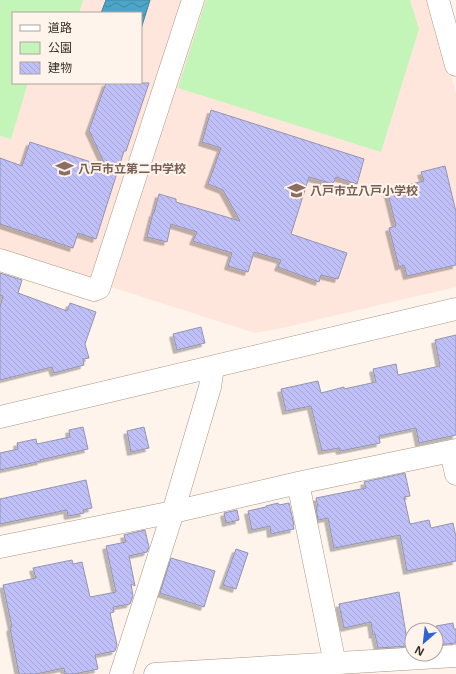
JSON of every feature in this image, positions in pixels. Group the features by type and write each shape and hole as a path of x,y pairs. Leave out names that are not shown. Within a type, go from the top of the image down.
{"street":[{"path":"0,260 94,290 99,288 193,0"},
{"path":"438,0 456,65"},
{"path":"0,417 456,309"},
{"path":"121,674 173,512 210,387 212,367"},
{"path":"0,547 173,512 298,483 453,451 456,474"},
{"path":"298,483 335,664"},
{"path":"155,674 456,656"}],"shaded area":[{"name":"八戸市立第二中学校","path":"0,0 184,0 95,275 87,280 0,253"},
{"name":"八戸市立八戸小学校","path":"200,0 431,0 456,93 456,287 278,329 255,333 108,286"}],"green space":[{"path":"0,0 83,0 79,12 12,12 12,84 28,84 11,139 0,136"},
{"path":"206,0 410,0 419,29 381,152 178,88"}],"water":[{"path":"106,0 150,0 142,26 142,12 101,12"}],"building":[{"path":"149,83 126,151 124,151 96,239 78,233 73,248 0,224 0,158 22,166 30,142 106,167 89,130 106,84"},
{"path":"211,110 364,159 357,184 336,177 333,184 309,177 291,234 347,253 338,279 321,275 319,282 278,267 281,260 254,252 248,272 228,266 232,253 193,241 197,232 171,224 167,242 147,237 159,194 176,199 176,202 240,221 223,190 208,184 221,148 202,142"},
{"path":"445,166 456,212 456,265 407,276 404,265 399,267 389,228 396,226 387,190 424,181 421,172"},
{"path":"0,273 22,280 18,293 67,311 70,303 96,312 85,344 89,358 83,359 84,365 54,373 52,367 0,380 0,307 3,296 0,295"},
{"path":"201,327 205,343 177,350 173,334"},
{"path":"456,335 456,435 419,443 416,428 379,436 380,443 340,451 339,448 322,451 311,406 286,411 281,389 318,381 321,393 344,387 344,389 376,382 373,369 396,364 398,375 440,366 435,340"},
{"path":"83,427 88,449 0,470 0,453 18,449 17,443 36,439 37,444 70,437 69,430"},
{"path":"144,427 149,448 131,452 127,431"},
{"path":"405,473 410,496 404,497 410,524 429,520 431,528 453,523 456,537 456,561 407,571 400,535 334,548 328,518 318,520 316,498 366,488 364,482"},
{"path":"86,480 92,508 83,510 84,513 68,516 67,510 0,524 0,499"},
{"path":"278,503 279,505 289,503 294,529 271,534 270,526 252,530 248,511"},
{"path":"237,510 239,520 226,523 224,513"},
{"path":"145,530 149,547 147,552 129,556 135,586 131,584 133,596 130,604 113,607 114,612 110,613 117,645 115,651 95,655 98,669 74,674 65,674 64,668 36,674 19,674 10,628 12,627 3,585 36,578 33,568 72,560 73,564 82,562 90,597 116,592 106,546 126,542 124,535"},
{"path":"236,549 248,553 236,589 223,585"},
{"path":"171,558 215,571 204,607 160,593"},
{"path":"399,592 404,622 404,646 378,648 375,634 373,635 371,622 344,628 339,604"},
{"path":"453,623 454,629 456,629 456,643 444,644 444,625"}],"place":[{"name":"八戸市立第二中学校","path":"65,168"},
{"name":"八戸市立八戸小学校","path":"297,190"}]}
